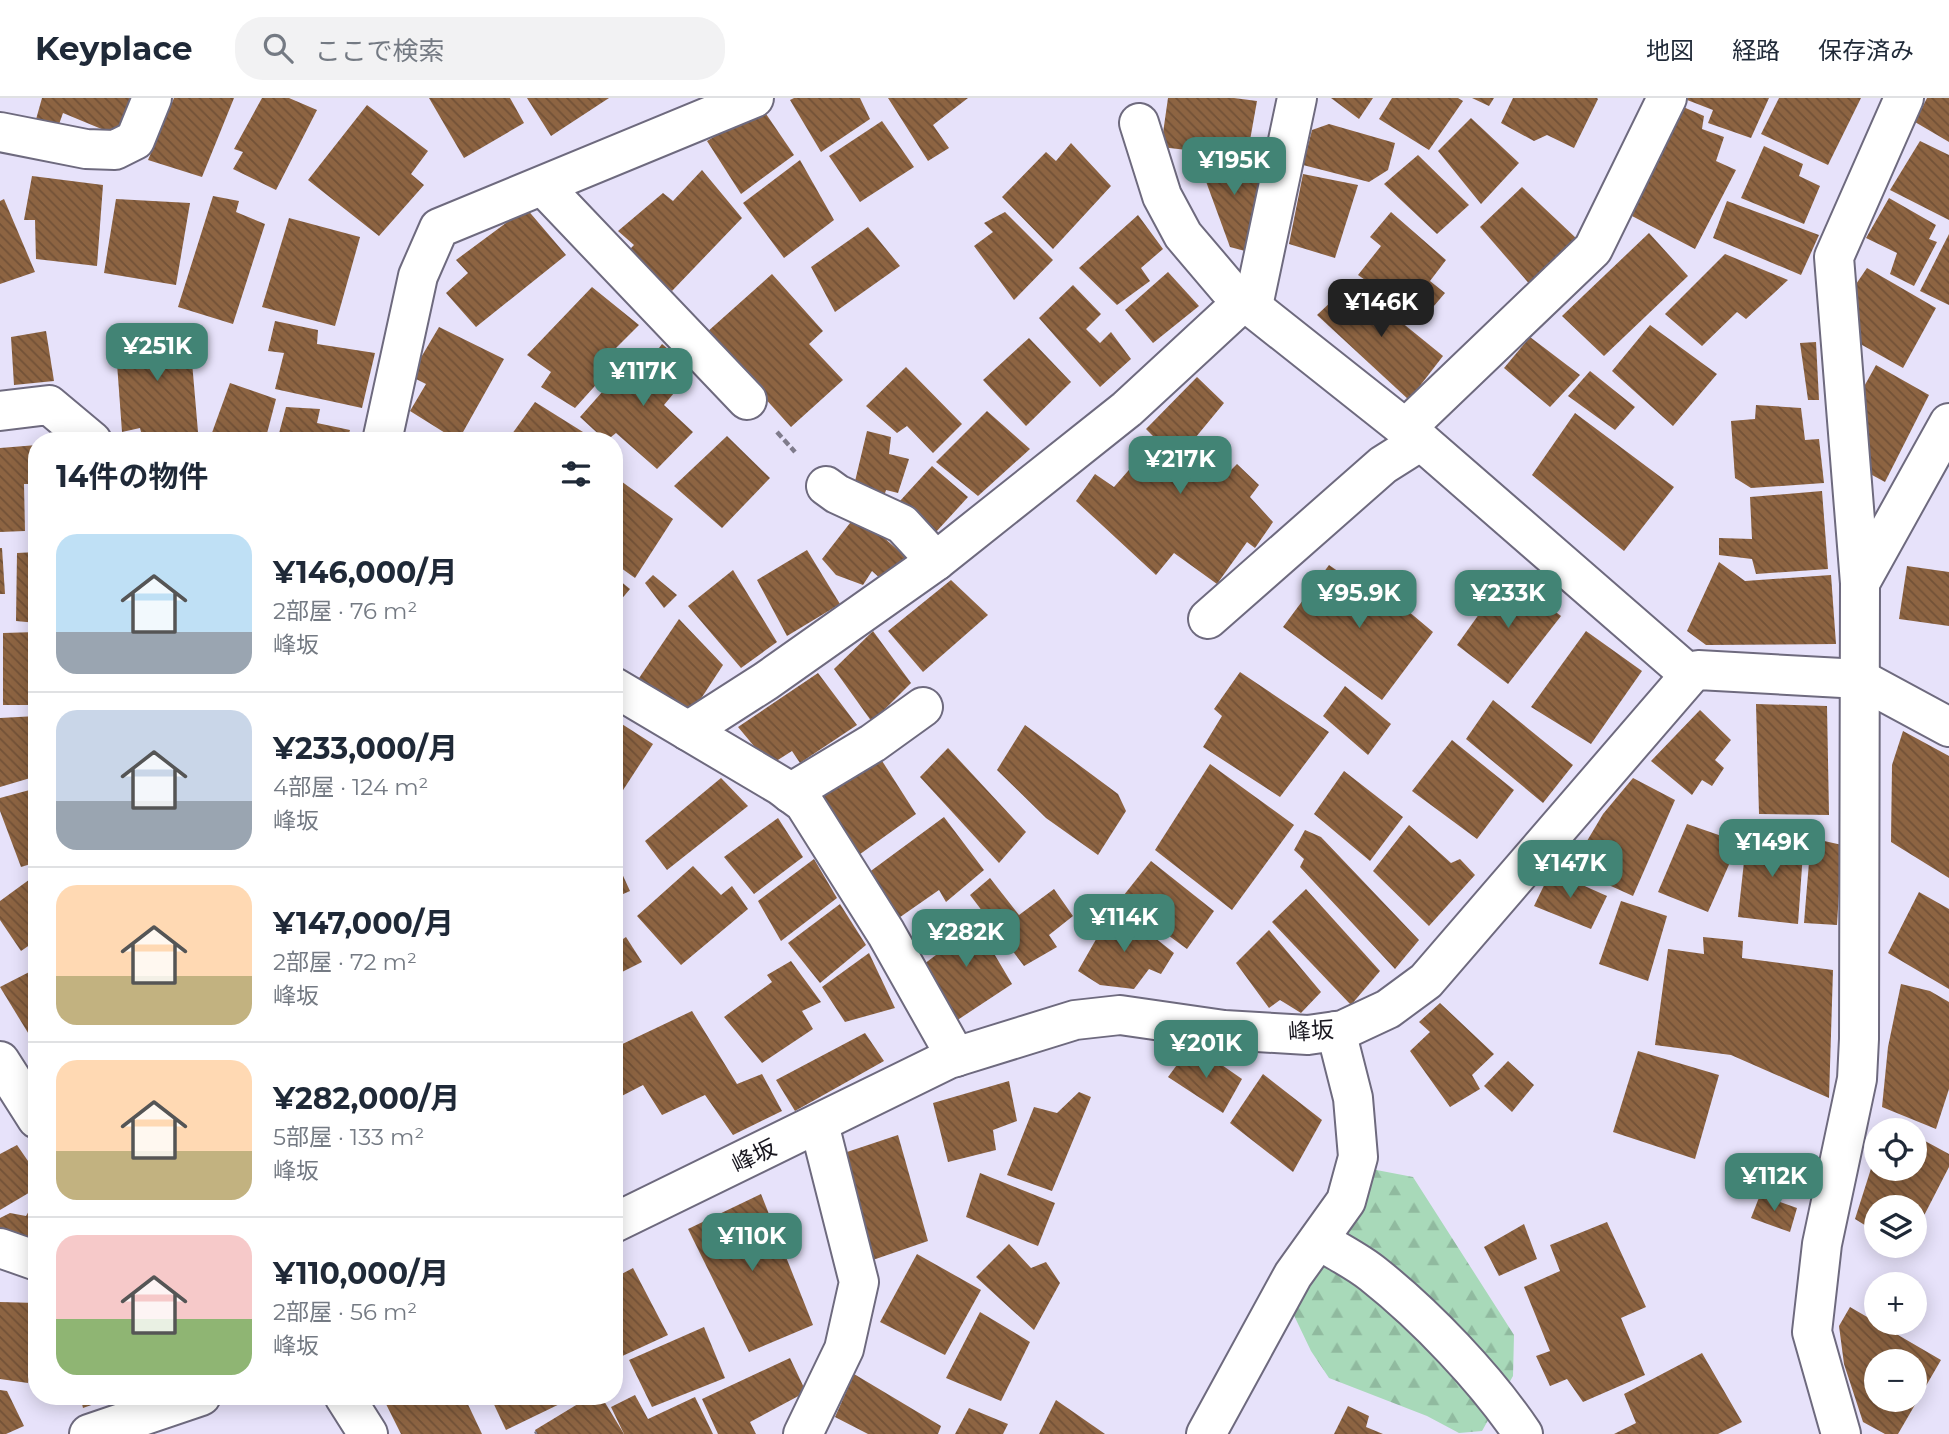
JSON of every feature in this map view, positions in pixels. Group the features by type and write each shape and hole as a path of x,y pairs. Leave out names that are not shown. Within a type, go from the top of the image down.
{"street":[{"path":"0,132 86,149 115,150 135,140 152,98"},
{"path":"394,432 418,275 439,228 754,98"},
{"path":"688,731 766,681 936,561 1126,409 1249,303 1297,98"},
{"path":"1208,619 1383,465 1593,249 1667,98"},
{"path":"1841,1434 1811,1332 1822,1244 1857,1079 1860,583 1834,257 1904,98"},
{"path":"1139,123 1162,196 1183,235 1228,288 1413,435 1690,675 1705,670 1860,679 1949,727"},
{"path":"543,186 747,400"},
{"path":"0,411 48,405 81,432"},
{"path":"1860,583 1949,423"},
{"path":"826,486 837,495 902,524 936,561"},
{"name":"峰坂","path":"623,1219 956,1058 1074,1020 1120,1015 1224,1030 1308,1035 1336,1031 1388,1009 1426,981 1690,675"},
{"path":"623,692 804,803 879,921 956,1058"},
{"path":"790,793 873,743 923,707"},
{"path":"1206,1434 1293,1275 1346,1201 1358,1157 1353,1098 1336,1031"},
{"path":"0,1060 28,1105"},
{"path":"803,1434 844,1349 859,1282 819,1124"},
{"path":"1319,1240 1373,1273 1418,1315 1499,1398 1523,1434"},
{"path":"0,1248 28,1259"},
{"path":"89,1434 174,1405"},
{"path":"350,1405 368,1434"}],"path":[{"path":"747,400 826,486"}],"green space":[{"path":"1366,1168 1413,1177 1514,1335 1513,1376 1482,1431 1459,1433 1427,1416 1329,1378 1311,1351 1289,1305"}],"building":[{"path":"42,98 136,98 116,135 63,113 57,130 35,123"},
{"path":"174,98 234,98 202,177 148,160"},
{"path":"262,98 289,98 317,110 276,190 233,169 243,152 234,149"},
{"path":"429,98 510,98 524,123 464,158"},
{"path":"527,98 609,98 551,136"},
{"path":"860,98 870,119 821,152 790,100"},
{"path":"888,98 968,98 933,125 949,148 928,161"},
{"path":"1168,98 1234,98 1257,101 1247,157 1161,147"},
{"path":"1331,98 1373,98 1359,119"},
{"path":"1392,98 1458,98 1463,101 1429,150 1379,119"},
{"path":"1472,98 1494,98 1489,106"},
{"path":"1513,98 1598,99 1574,148 1547,135 1534,141 1501,123"},
{"path":"1682,98 1769,98 1751,138 1708,123 1713,110"},
{"path":"1779,98 1861,98 1828,165 1761,134"},
{"path":"1927,98 1949,98 1949,142 1915,122"},
{"path":"367,105 428,151 411,174 424,185 379,236 308,180"},
{"path":"1681,106 1704,116 1702,129 1724,137 1716,161 1736,170 1695,249 1632,216"},
{"path":"762,108 794,155 741,194 707,141"},
{"path":"1471,118 1519,163 1481,204 1438,151"},
{"path":"882,121 914,167 860,202 829,156"},
{"path":"1329,124 1395,143 1388,170 1369,182 1303,165 1312,130"},
{"path":"1920,141 1949,155 1949,220 1890,190"},
{"path":"1071,143 1111,186 1053,249 1002,197 1046,152 1056,161"},
{"path":"1764,146 1803,164 1799,176 1820,186 1804,224 1741,198"},
{"path":"1418,155 1469,205 1437,234 1384,184"},
{"path":"1206,158 1264,169 1245,251 1230,247 1204,176"},
{"path":"800,160 834,220 784,258 743,203"},
{"path":"702,170 742,218 672,291 627,252 634,245 618,231 663,193 673,201"},
{"path":"1303,174 1358,185 1335,258 1289,244"},
{"path":"32,176 103,185 97,266 36,259 35,220 24,220"},
{"path":"1522,187 1577,239 1532,287 1480,227"},
{"path":"213,196 239,201 236,212 265,224 233,324 178,307"},
{"path":"1889,198 1936,225 1929,239 1937,242 1914,286 1890,274 1897,253 1866,238"},
{"path":"4,199 35,272 0,284 0,201"},
{"path":"116,199 190,203 176,285 104,273"},
{"path":"1727,201 1819,235 1801,275 1713,238"},
{"path":"526,208 566,255 476,327 446,293 468,273 456,260"},
{"path":"1005,212 1053,260 1014,300 974,246 993,232 984,223"},
{"path":"1391,212 1446,260 1430,281 1445,293 1422,320 1358,275 1381,246 1370,237"},
{"path":"1138,215 1163,249 1141,268 1150,281 1117,305 1079,268"},
{"path":"289,218 360,237 335,326 262,307"},
{"path":"868,227 900,266 835,312 811,267"},
{"path":"1649,233 1688,276 1604,356 1562,316"},
{"path":"1949,234 1949,305 1920,291"},
{"path":"1725,254 1788,280 1746,319 1737,312 1702,346 1665,314"},
{"path":"1867,268 1936,308 1903,368 1855,341 1852,290"},
{"path":"1168,272 1199,306 1153,343 1125,310"},
{"path":"772,274 823,331 809,344 843,380 791,427 706,333"},
{"path":"1352,282 1443,356 1409,400 1317,315"},
{"path":"1073,285 1101,314 1086,329 1100,343 1111,332 1131,359 1100,387 1039,318"},
{"path":"592,287 639,325 595,369 603,377 575,408 541,387 551,372 527,355"},
{"path":"275,321 318,330 317,344 375,353 362,408 275,389 284,353 268,351"},
{"path":"1650,325 1717,374 1673,426 1612,371"},
{"path":"189,327 198,432 141,432 140,428 122,432 115,336"},
{"path":"439,327 504,359 463,432 444,432 410,411 426,384 410,376"},
{"path":"46,331 54,381 14,385 11,337"},
{"path":"1530,337 1580,375 1550,407 1504,368"},
{"path":"1029,338 1071,382 1026,426 983,380"},
{"path":"1816,342 1819,400 1808,400 1800,343"},
{"path":"662,344 693,370 664,405 693,432 657,469 623,439 623,432 596,432 580,417 626,365 639,375"},
{"path":"1876,365 1929,395 1885,482 1861,469 1856,401"},
{"path":"906,367 962,424 933,453 907,426 897,433 866,406"},
{"path":"1590,371 1635,407 1615,430 1568,396"},
{"path":"1197,377 1224,403 1191,443 1226,475 1237,464 1259,485 1250,497 1273,522 1255,548 1247,542 1217,584 1174,553 1156,575 1076,501 1095,474 1114,487 1156,439 1146,429"},
{"path":"230,383 276,399 267,432 212,432"},
{"path":"535,402 583,432 513,432"},
{"path":"1756,405 1801,408 1805,440 1819,439 1824,483 1751,488 1735,478 1731,421 1755,419"},
{"path":"286,407 320,409 317,423 350,430 349,432 279,432"},
{"path":"987,411 1030,449 978,496 936,462"},
{"path":"1575,413 1674,487 1624,551 1532,475"},
{"path":"867,431 891,437 889,454 909,459 898,493 886,490 882,503 852,494"},
{"path":"727,436 770,478 722,528 674,486"},
{"path":"28,446 28,484 24,484 25,531 0,532 0,448"},
{"path":"932,466 968,497 936,532 899,502"},
{"path":"623,483 673,519 635,578 623,569"},
{"path":"1822,491 1828,569 1756,574 1752,559 1719,555 1719,538 1752,539 1750,497"},
{"path":"857,514 907,558 884,582 872,571 863,585 836,575 822,559"},
{"path":"2,548 5,594 0,594"},
{"path":"807,550 840,604 787,636 757,580"},
{"path":"28,552 28,622 16,621 17,553"},
{"path":"1719,562 1745,581 1831,575 1836,644 1706,645 1687,631"},
{"path":"1329,565 1362,588 1370,579 1433,632 1382,700 1283,627"},
{"path":"1907,566 1949,572 1949,626 1899,619"},
{"path":"733,570 777,642 741,668 688,606"},
{"path":"653,575 677,595 664,608 645,583"},
{"path":"1507,575 1561,616 1508,684 1457,645"},
{"path":"951,580 988,615 923,672 888,631"},
{"path":"623,583 630,589 623,597"},
{"path":"679,619 723,665 689,717 635,684"},
{"path":"873,631 911,683 872,722 834,669"},
{"path":"1586,631 1642,671 1591,744 1531,707"},
{"path":"28,632 28,705 3,705 3,633"},
{"path":"1240,672 1329,732 1280,797 1203,747 1222,716 1214,709"},
{"path":"818,673 857,725 800,763 792,751 770,765 738,727"},
{"path":"1345,686 1391,724 1368,755 1323,716"},
{"path":"1493,700 1573,765 1543,803 1466,739"},
{"path":"1756,704 1827,706 1829,815 1759,814"},
{"path":"1700,710 1731,740 1715,760 1724,768 1712,786 1702,780 1692,795 1651,761"},
{"path":"28,716 28,779 0,787 0,718"},
{"path":"623,725 653,744 623,790"},
{"path":"1025,725 1118,794 1126,811 1098,855 1046,818 997,770"},
{"path":"1903,731 1949,756 1949,878 1891,842 1892,765"},
{"path":"1452,740 1514,790 1477,839 1412,791"},
{"path":"948,748 1026,832 999,863 920,777"},
{"path":"877,753 916,814 856,857 815,791"},
{"path":"1210,764 1294,825 1232,910 1155,850"},
{"path":"1344,771 1403,817 1370,861 1314,814"},
{"path":"721,778 748,806 667,870 645,841"},
{"path":"1633,778 1675,800 1633,896 1571,868 1603,814"},
{"path":"28,790 28,865 21,867 0,811 0,798"},
{"path":"944,817 984,870 946,902 939,890 893,922 864,876"},
{"path":"778,818 803,857 754,894 724,857"},
{"path":"1687,824 1739,842 1708,912 1658,892"},
{"path":"1409,825 1451,863 1460,859 1475,875 1429,926 1373,871"},
{"path":"1305,830 1321,837 1419,940 1395,969 1300,867 1304,859 1294,850"},
{"path":"1747,834 1804,838 1798,924 1738,917"},
{"path":"1811,838 1842,845 1837,925 1804,923"},
{"path":"814,859 837,898 781,941 758,901"},
{"path":"1151,861 1214,911 1187,949 1120,900"},
{"path":"693,866 721,895 732,886 748,909 681,965 637,916"},
{"path":"1551,871 1607,896 1591,929 1534,906"},
{"path":"623,876 630,891 623,894"},
{"path":"990,878 1019,915 1054,889 1073,916 1049,935 1057,947 1024,966 970,895"},
{"path":"28,881 28,946 21,951 0,920 0,901"},
{"path":"1306,889 1380,971 1351,1005 1272,922"},
{"path":"1919,892 1949,909 1949,989 1888,953"},
{"path":"1621,901 1667,916 1648,981 1599,964"},
{"path":"840,904 866,945 820,983 788,943"},
{"path":"1115,906 1174,953 1161,974 1149,969 1134,989 1100,985 1078,971"},
{"path":"973,918 1012,984 956,1021 924,964 940,952 928,944"},
{"path":"1269,930 1321,992 1301,1013 1280,1000 1269,1008 1236,963"},
{"path":"626,937 642,962 623,972 623,939"},
{"path":"1703,937 1743,941 1742,958 1833,970 1829,1098 1731,1055 1655,1045 1668,949 1704,954"},
{"path":"869,953 895,1008 845,1022 822,987"},
{"path":"791,961 821,1002 802,1011 813,1029 762,1063 724,1017 772,982 767,975"},
{"path":"28,973 28,1033 0,987"},
{"path":"1901,984 1930,991 1949,1002 1949,1089 1936,1129 1927,1125 1927,1118 1909,1118 1882,1107 1888,1047"},
{"path":"1440,1003 1494,1054 1472,1075 1480,1089 1450,1107 1410,1051 1430,1032 1419,1022"},
{"path":"692,1011 737,1084 762,1074 782,1111 733,1135 705,1095 662,1115 643,1085 623,1095 623,1044"},
{"path":"865,1033 884,1061 795,1111 776,1080"},
{"path":"1638,1051 1719,1075 1695,1159 1613,1132"},
{"path":"1185,1054 1206,1054 1242,1079 1223,1113 1168,1077"},
{"path":"1508,1061 1534,1085 1512,1112 1484,1086"},
{"path":"1263,1074 1322,1120 1293,1172 1230,1123"},
{"path":"1009,1081 1017,1121 993,1130 996,1150 948,1162 933,1103"},
{"path":"1079,1092 1091,1097 1052,1191 1007,1175 1034,1107 1057,1113"},
{"path":"898,1135 928,1241 867,1262 835,1156"},
{"path":"1927,1142 1949,1154 1949,1167 1927,1210 1927,1195 1864,1195 1864,1225 1855,1219 1867,1181 1927,1181"},
{"path":"17,1145 28,1161 28,1193 0,1210 0,1154"},
{"path":"980,1173 1055,1203 1038,1246 966,1217"},
{"path":"761,1194 813,1325 749,1352 688,1229"},
{"path":"1760,1195 1797,1208 1790,1232 1751,1218"},
{"path":"10,1213 26,1216 28,1213 28,1250 0,1239 0,1218"},
{"path":"1607,1222 1646,1307 1621,1318 1645,1375 1583,1402 1567,1379 1550,1386 1536,1356 1550,1351 1524,1287 1560,1271 1550,1245"},
{"path":"1524,1224 1537,1259 1499,1276 1484,1247"},
{"path":"1009,1244 1031,1268 1046,1262 1060,1283 1034,1330 976,1277"},
{"path":"917,1254 981,1290 945,1355 880,1322"},
{"path":"633,1268 668,1335 623,1356 623,1273"},
{"path":"0,1302 28,1303 28,1383 0,1379"},
{"path":"1850,1307 1864,1315 1864,1335 1898,1335 1922,1349 1864,1349 1864,1412 1911,1412 1898,1434 1885,1434 1863,1422 1844,1364 1839,1326"},
{"path":"980,1312 1030,1342 1001,1401 946,1378"},
{"path":"704,1327 725,1378 652,1407 629,1360"},
{"path":"1927,1352 1941,1360 1927,1384"},
{"path":"1702,1353 1742,1422 1718,1434 1614,1434 1636,1423 1624,1394"},
{"path":"790,1358 806,1392 750,1422 756,1434 718,1434 702,1399"},
{"path":"854,1374 941,1426 938,1434 868,1434 835,1417"},
{"path":"0,1390 7,1391 24,1426 6,1434 0,1434"},
{"path":"635,1395 648,1419 695,1397 713,1434 624,1434 611,1407 623,1405 623,1401"},
{"path":"1056,1400 1105,1434 1039,1434"},
{"path":"386,1405 468,1405 482,1434 401,1434"},
{"path":"494,1405 558,1405 506,1430"},
{"path":"576,1405 606,1405 624,1434 537,1434 535,1430"},
{"path":"1348,1406 1369,1416 1366,1427 1383,1434 1334,1434"},
{"path":"969,1408 1008,1424 1003,1434 955,1434"}]}
